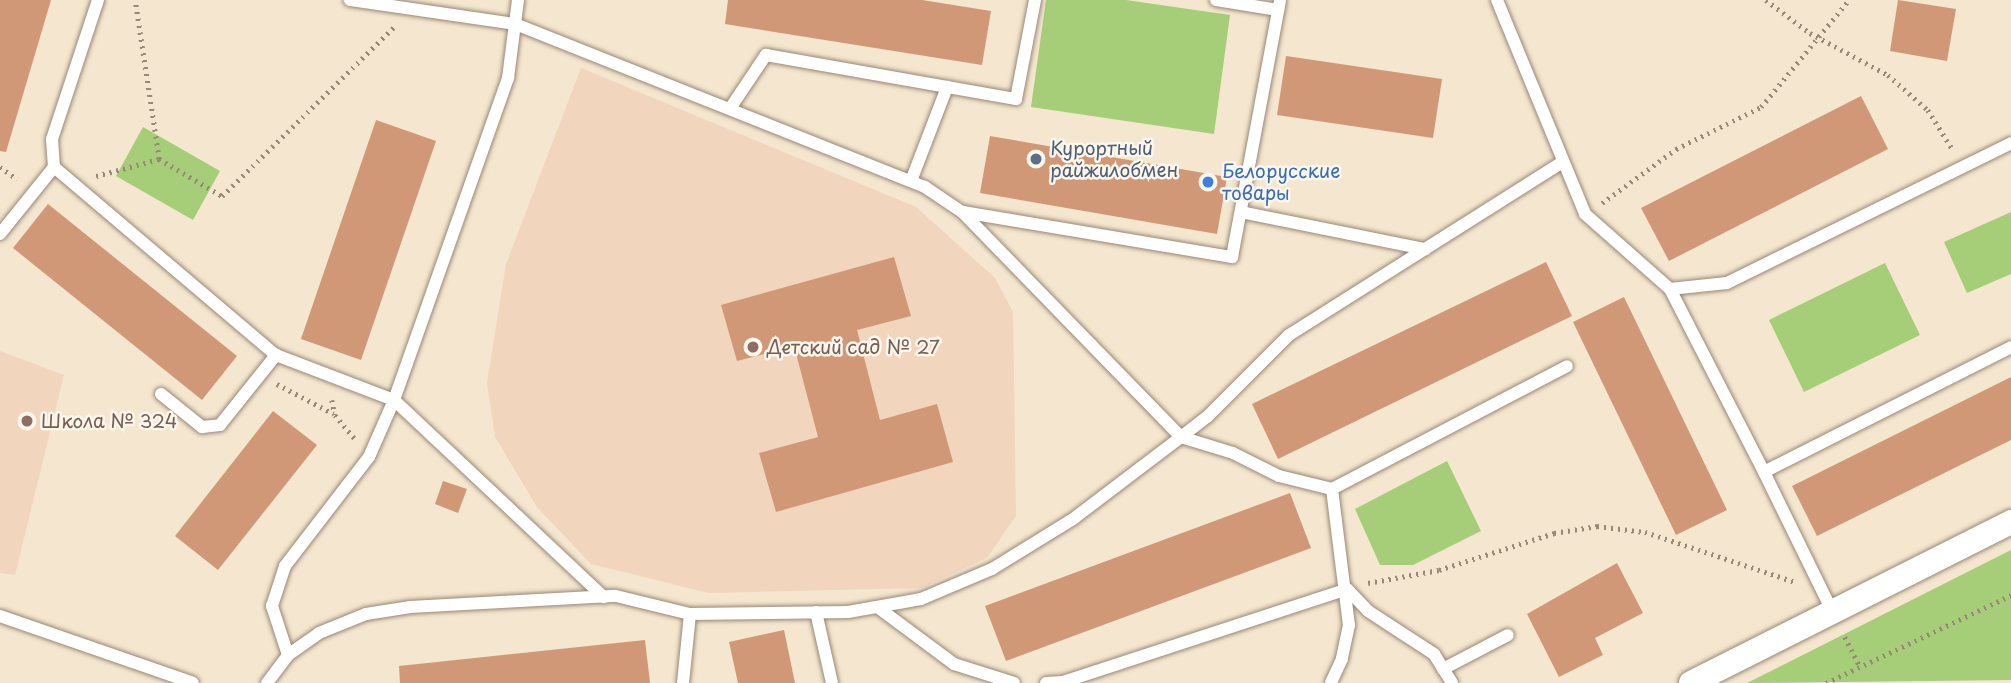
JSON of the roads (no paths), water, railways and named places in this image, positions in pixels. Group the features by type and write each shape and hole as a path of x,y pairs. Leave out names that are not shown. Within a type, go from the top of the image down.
{"street":[{"path":"1691,683 1827,601 2011,523"}],"lane":[{"path":"0,234 54,167 52,139 98,0"},
{"path":"350,0 515,23 911,181 962,212 1181,437 1233,453 1279,476 1332,489 1567,366"},
{"path":"288,655 272,606 285,566 369,457 394,400 508,78 518,0"},
{"path":"731,107 766,55 1016,99 1035,0"},
{"path":"962,212 1232,257 1279,5 1216,0"},
{"path":"1497,0 1585,214 1670,289 1827,601"},
{"path":"911,181 947,87"},
{"path":"1670,289 1727,283 2011,143"},
{"path":"267,683 288,655 319,634 366,614 410,607 604,597 690,614 880,609 921,599 992,569 1073,519 1207,417 1289,335 1563,162"},
{"path":"54,167 276,355 394,400 604,597"},
{"path":"1241,212 1425,249"},
{"path":"1764,472 2011,347"},
{"path":"161,394 202,427 220,425 276,355"},
{"path":"1331,683 1342,659 1349,625 1347,589 1332,489"},
{"path":"1347,589 1368,611 1434,654 1452,683"},
{"path":"1046,683 1063,682 1347,589"},
{"path":"880,609 954,664 1014,683"},
{"path":"816,612 832,683"},
{"path":"683,683 690,614"},
{"path":"0,616 193,683"},
{"path":"1443,669 1508,635"}],"place":[{"name":"Курортный райжилобмен","path":"1036,159"},
{"name":"Белорусские товары","path":"1208,182"},
{"name":"Детский сад № 27","path":"753,347"},
{"name":"Школа № 324","path":"27,421"}]}
